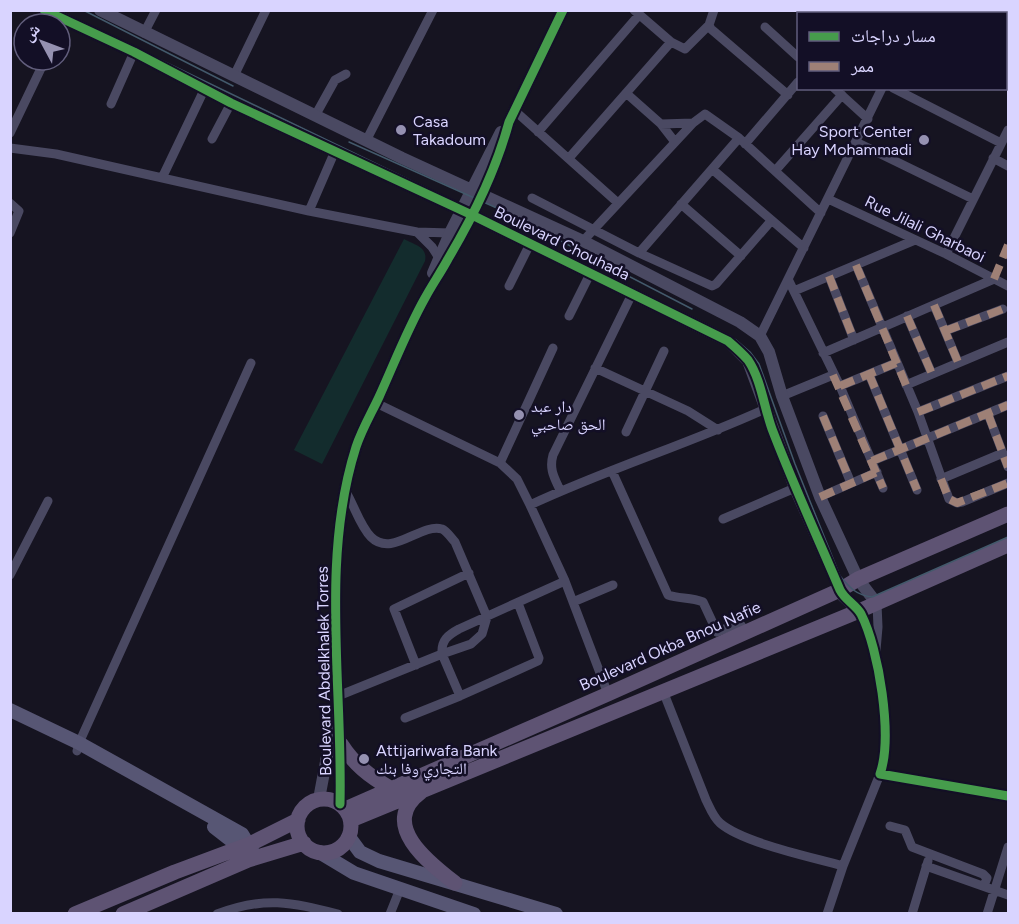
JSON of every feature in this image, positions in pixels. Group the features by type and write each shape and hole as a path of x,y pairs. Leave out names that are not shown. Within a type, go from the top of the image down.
{"main road":[{"name":"Boulevard Okba Bnou Nafie","path":"345,811 390,788 608,694 719,637 745,632 840,590 858,579 1008,514"},
{"path":"345,811 425,789 877,604 1008,545"},
{"path":"11,714 242,834 248,852"},
{"path":"341,744 369,776 390,788"},
{"path":"425,789 411,802 408,810 406,826 408,836 424,858 455,883"},
{"path":"123,914 248,852 298,820 307,806 319,799 330,799 345,811 349,837 360,852 373,859 556,914"},
{"path":"298,820 299,835 304,843 354,873 474,914"},
{"path":"319,852 336,850 349,837"},
{"path":"75,914 184,868 248,852 304,843"}],"street":[{"name":"Boulevard Chouhada","path":"100,10 366,141 582,241 740,322 760,336"},
{"path":"144,33 156,10"},
{"path":"234,76 266,10"},
{"path":"366,141 433,10"},
{"name":"Boulevard Abdelkhalek Torres","path":"345,811 338,717 336,576 346,492 357,444 425,297 477,192 496,138 512,116 563,10"},
{"path":"538,132 637,13 671,42 680,48 688,48 710,25 714,10"},
{"path":"710,25 711,29 788,94"},
{"path":"765,27 797,56"},
{"name":"Boulevard Chouhada","path":"72,29 134,52 231,103 466,213 728,341 748,361 795,488 840,590 860,611"},
{"path":"569,158 671,42"},
{"path":"111,104 134,52"},
{"path":"10,133 39,72"},
{"path":"315,116 335,80 346,74"},
{"path":"639,252 712,169 797,83"},
{"path":"162,178 205,88"},
{"path":"875,652 879,627 877,604 858,579 820,496 782,396 769,352 760,336 881,90"},
{"path":"897,90 1001,143"},
{"path":"775,171 838,92 868,119"},
{"path":"626,93 661,124 675,142"},
{"path":"212,139 231,103"},
{"path":"582,241 702,115 708,115 742,141 821,213"},
{"path":"512,116 538,132 618,203"},
{"path":"661,124 693,123"},
{"path":"946,254 1008,130"},
{"path":"856,142 973,199"},
{"path":"10,148 56,154 309,211 417,232 450,233"},
{"path":"309,211 335,151"},
{"path":"993,158 1008,166"},
{"path":"712,169 804,248"},
{"path":"532,198 593,230 712,286 771,221"},
{"name":"Rue Jilali Gharbaoi","path":"828,199 946,254 1008,286"},
{"path":"10,203 19,211 10,233"},
{"path":"681,204 741,256"},
{"name":"Boulevard Abdelkhalek Torres","path":"425,297 450,233 466,213"},
{"path":"417,232 439,258"},
{"path":"794,291 915,240"},
{"path":"509,286 530,244"},
{"path":"856,265 918,412 949,499 957,503 1008,483"},
{"path":"569,316 590,274"},
{"path":"829,276 854,340"},
{"path":"788,279 840,386 883,488"},
{"path":"823,353 993,279"},
{"path":"560,490 550,464 632,294"},
{"path":"934,305 958,362"},
{"path":"945,331 1003,309"},
{"path":"907,316 932,374"},
{"path":"906,385 1008,342"},
{"path":"500,463 553,348"},
{"path":"626,432 664,351"},
{"path":"78,747 252,363"},
{"path":"840,386 896,363"},
{"path":"596,368 688,411 718,430"},
{"path":"869,374 917,490"},
{"path":"782,396 833,375"},
{"path":"918,412 1008,376"},
{"path":"376,403 500,463 517,479 565,581 608,694"},
{"path":"872,460 1008,405"},
{"path":"530,505 560,490 718,430 765,409"},
{"path":"988,414 1008,467"},
{"path":"823,416 851,483"},
{"path":"941,479 1003,453"},
{"path":"612,471 668,595 687,597 702,602 719,637"},
{"path":"820,496 877,472"},
{"path":"723,519 795,488"},
{"path":"338,696 477,641 482,634 487,617 455,542 442,529 435,529 387,544 377,542 370,536 346,492"},
{"path":"10,575 48,501"},
{"path":"416,665 394,609 469,573"},
{"path":"460,696 442,654 443,642 449,635 565,581"},
{"path":"573,602 613,585"},
{"path":"405,718 538,661 539,658 518,603"},
{"path":"827,914 843,866 880,774 885,755 881,690 875,652 860,611"},
{"path":"663,692 706,800 713,815 720,823 731,831 749,838 843,866"},
{"name":"Boulevard Abdelkhalek Torres","path":"319,799 331,735 338,717"},
{"path":"880,774 1008,796"},
{"path":"890,826 905,830 912,847 983,874 987,878 984,886"},
{"path":"987,914 1008,847"},
{"path":"912,914 930,855"},
{"path":"926,866 1008,895"},
{"path":"390,914 400,889"},
{"path":"217,914 238,905 263,901 283,902 338,914"}],"green space":[{"path":"404,239 423,249 425,261 322,464 294,450"}],"tram line":[{"path":"57,10 736,340 750,352 759,364 795,464 840,576 857,593 872,597 1008,537"},
{"path":"83,10 233,86"},
{"path":"349,142 499,209 692,309"}],"marked path":[{"path":"994,279 1008,245"},
{"path":"856,265 906,385"},
{"path":"829,276 854,340"},
{"path":"934,305 958,362"},
{"path":"945,331 1003,309"},
{"path":"907,316 932,374"},
{"path":"840,386 896,363"},
{"path":"869,374 917,490"},
{"path":"833,375 883,488"},
{"path":"918,412 1008,376"},
{"path":"872,461 1008,405"},
{"path":"988,414 1008,467"},
{"path":"823,416 851,483"},
{"path":"820,497 877,472"},
{"path":"941,479 949,499 957,503 1008,483"}],"cycle path":[{"path":"44,10 134,52 231,103 472,215 728,341 746,357 752,368 772,429 840,590 859,611 868,629 878,670 884,716 884,758 880,774 1008,796"},
{"path":"340,804 336,579 345,490 356,447 412,322 483,193 509,122 563,10"}],"place":[{"name":"Casa Takadoum","path":"401,130"},
{"name":"Sport Center Hay Mohammadi","path":"924,140"},
{"name":"دار عبد الحق صاحبي","path":"519,415"},
{"name":"Attijariwafa Bank التجاري وفا بنك","path":"364,759"}]}
